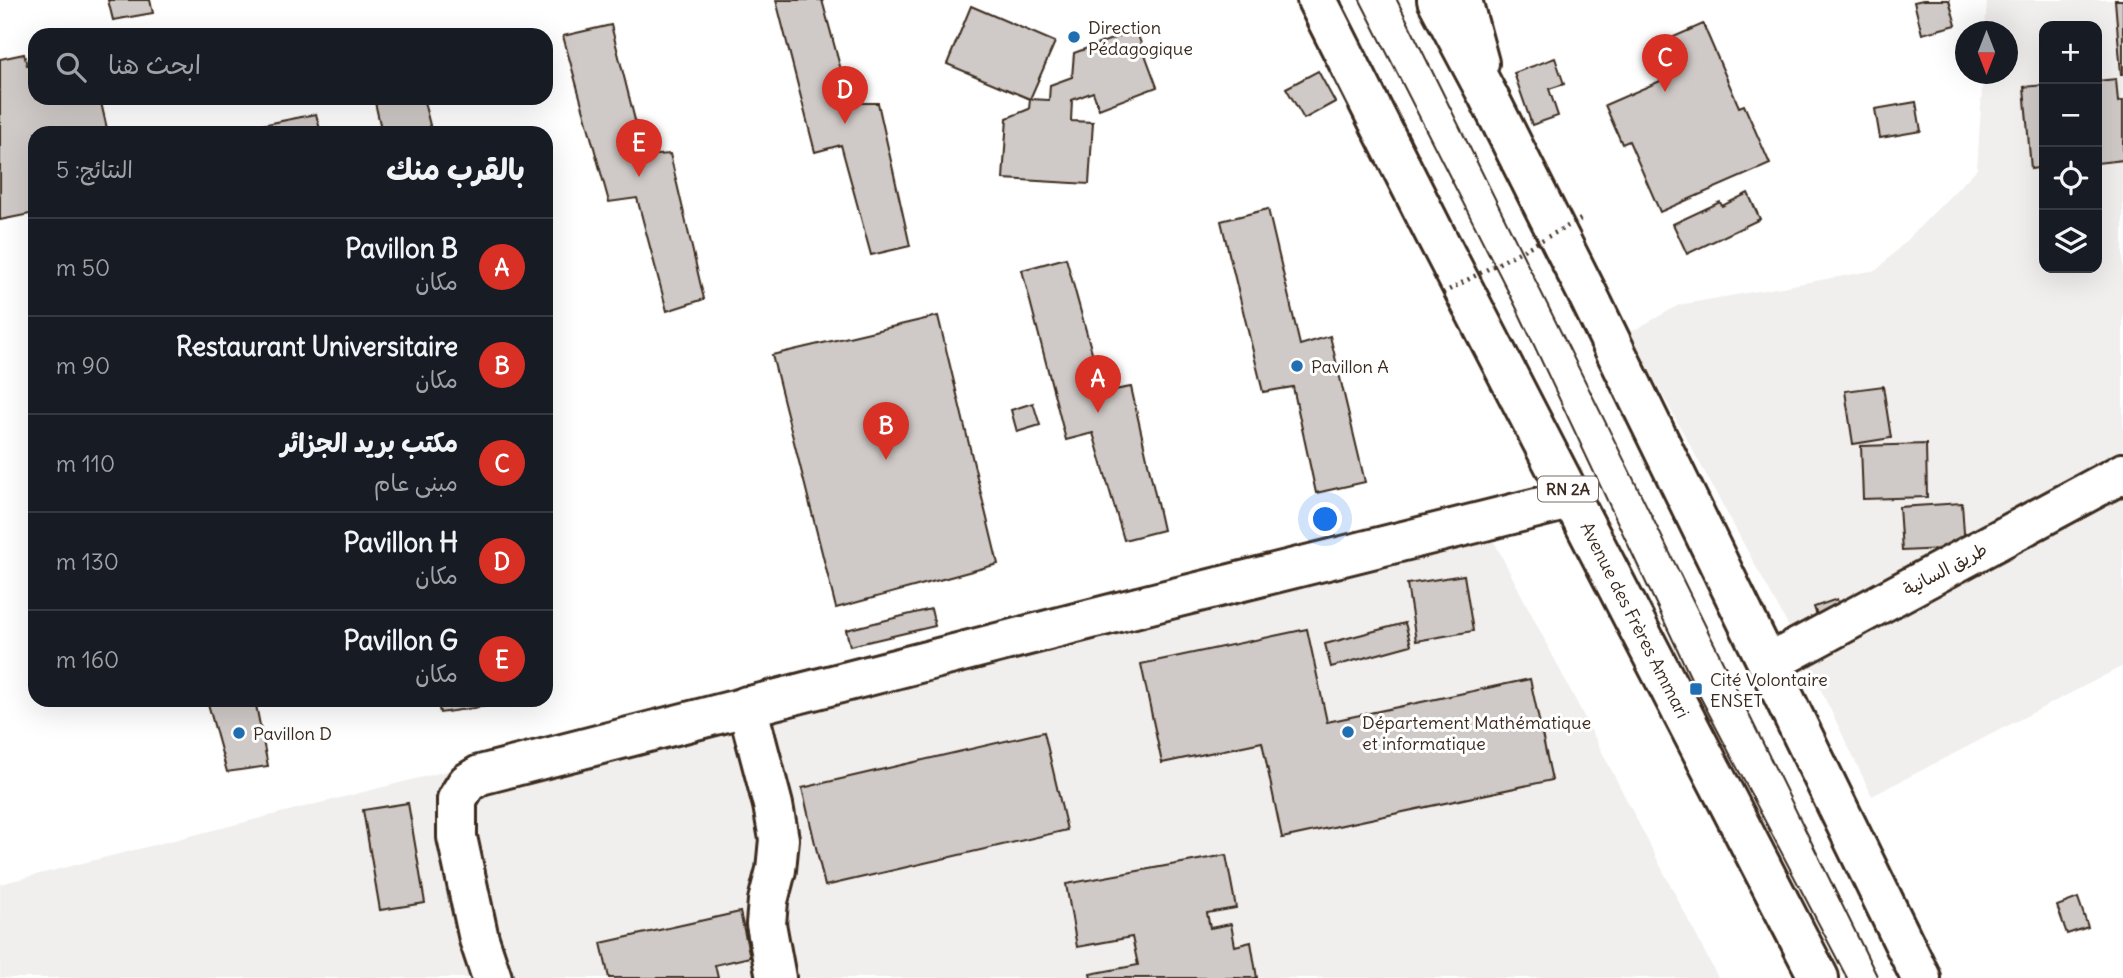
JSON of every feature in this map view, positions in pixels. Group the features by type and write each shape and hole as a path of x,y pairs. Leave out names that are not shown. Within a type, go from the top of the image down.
{"main road":[{"path":"1298,0 1350,65"},
{"name":"Avenue des Frères Ammari","path":"1317,0 1819,978"},
{"path":"1437,0 1593,306 1921,978"},
{"path":"1462,0 1488,96"},
{"name":"طريق السانية","path":"1768,664 2123,473"},
{"path":"492,978 479,939 457,836 457,799 467,783 480,775 1573,499"},
{"path":"747,706 773,805 779,839 766,924 776,978"}],"path":[{"path":"1443,293 1581,219"}],"shaded area":[{"path":"1987,0 2123,0 2123,666 1872,796 1803,653 1629,333 1679,305 1877,270 1977,169 1982,84 2018,84 2018,21 1986,21"},
{"path":"1478,510 1718,978 0,978 0,884"}],"building":[{"path":"108,0 150,0 153,13 113,20"},
{"path":"776,0 822,0 850,103 878,103 910,246 871,255 841,145 815,152"},
{"path":"1949,0 1955,25 1922,34 1914,2"},
{"path":"2115,0 2123,0 2123,74 2121,74"},
{"path":"971,6 1055,42 1030,99 947,64"},
{"path":"1703,24 1739,107 1744,105 1770,164 1660,212 1629,141 1622,144 1605,105 1665,79 1651,47"},
{"path":"611,25 644,156 670,154 704,299 667,311 637,198 609,202 563,36"},
{"path":"1136,30 1157,87 1099,109 1093,92 1072,100 1071,121 1093,122 1089,184 1003,179 1007,118 1029,109 1030,99 1049,100 1050,85 1072,77 1074,53"},
{"path":"24,54 28,65 28,105 102,105 106,126 28,126 28,214 0,220 0,59"},
{"path":"1555,58 1564,84 1549,89 1558,116 1532,125 1514,73"},
{"path":"1318,71 1335,102 1304,119 1286,88"},
{"path":"2116,79 2118,102 2123,101 2123,160 2102,162 2102,80"},
{"path":"2039,86 2039,168 2031,169 2024,87"},
{"path":"1916,102 1921,131 1880,138 1875,109"},
{"path":"376,105 425,105 430,126 380,126"},
{"path":"316,114 319,126 257,126"},
{"path":"1748,193 1760,219 1687,254 1673,224 1720,202 1722,206"},
{"name":"Pavillon A","path":"1268,209 1300,345 1330,336 1365,482 1316,493 1293,387 1263,392 1221,221"},
{"path":"1066,258 1103,392 1131,387 1163,530 1124,540 1093,433 1066,440 1022,270"},
{"path":"938,316 998,564 836,608 772,355"},
{"path":"1883,386 1891,438 1853,444 1845,391"},
{"path":"1033,403 1040,425 1017,432 1011,410"},
{"path":"1926,444 1927,497 1863,499 1861,446"},
{"path":"1962,503 1965,548 1902,551 1899,507"},
{"path":"1464,575 1473,631 1416,641 1407,584"},
{"path":"1837,599 1849,633 1826,641 1814,607"},
{"path":"931,609 935,626 850,646 846,630"},
{"path":"1405,623 1411,645 1331,667 1325,644"},
{"name":"Département Mathématique et informatique","path":"1307,629 1327,722 1530,679 1552,780 1282,838 1262,742 1162,763 1141,664"},
{"name":"Pavillon D","path":"209,707 256,707 268,766 227,772"},
{"path":"439,707 480,707 440,713"},
{"path":"1044,732 1067,830 825,886 802,788"},
{"path":"408,803 425,903 380,910 363,810"},
{"path":"1226,855 1236,908 1207,913 1210,928 1231,924 1235,946 1251,942 1257,978 1091,978 1090,974 1138,965 1132,937 1077,947 1066,884"},
{"path":"2078,898 2088,927 2067,934 2057,906"},
{"path":"740,912 750,957 715,965 718,978 609,978 601,943"}],"tram line":[{"path":"1360,0 1516,307 1696,689 1847,978"},
{"path":"1397,0 1878,978"}],"place":[{"name":"Direction Pédagogique","path":"1074,37"},
{"name":"مكتب بريد الجزائر","path":"1665,92"},
{"name":"Pavillon H","path":"845,124"},
{"name":"Pavillon G","path":"639,177"},
{"name":"Pavillon A","path":"1297,366"},
{"name":"Pavillon B","path":"1098,413"},
{"name":"Restaurant Universitaire","path":"886,460"},
{"name":"Cité Volontaire ENSET","path":"1696,689"},
{"name":"Département Mathématique et informatique","path":"1348,732"},
{"name":"Pavillon D","path":"239,733"}]}
